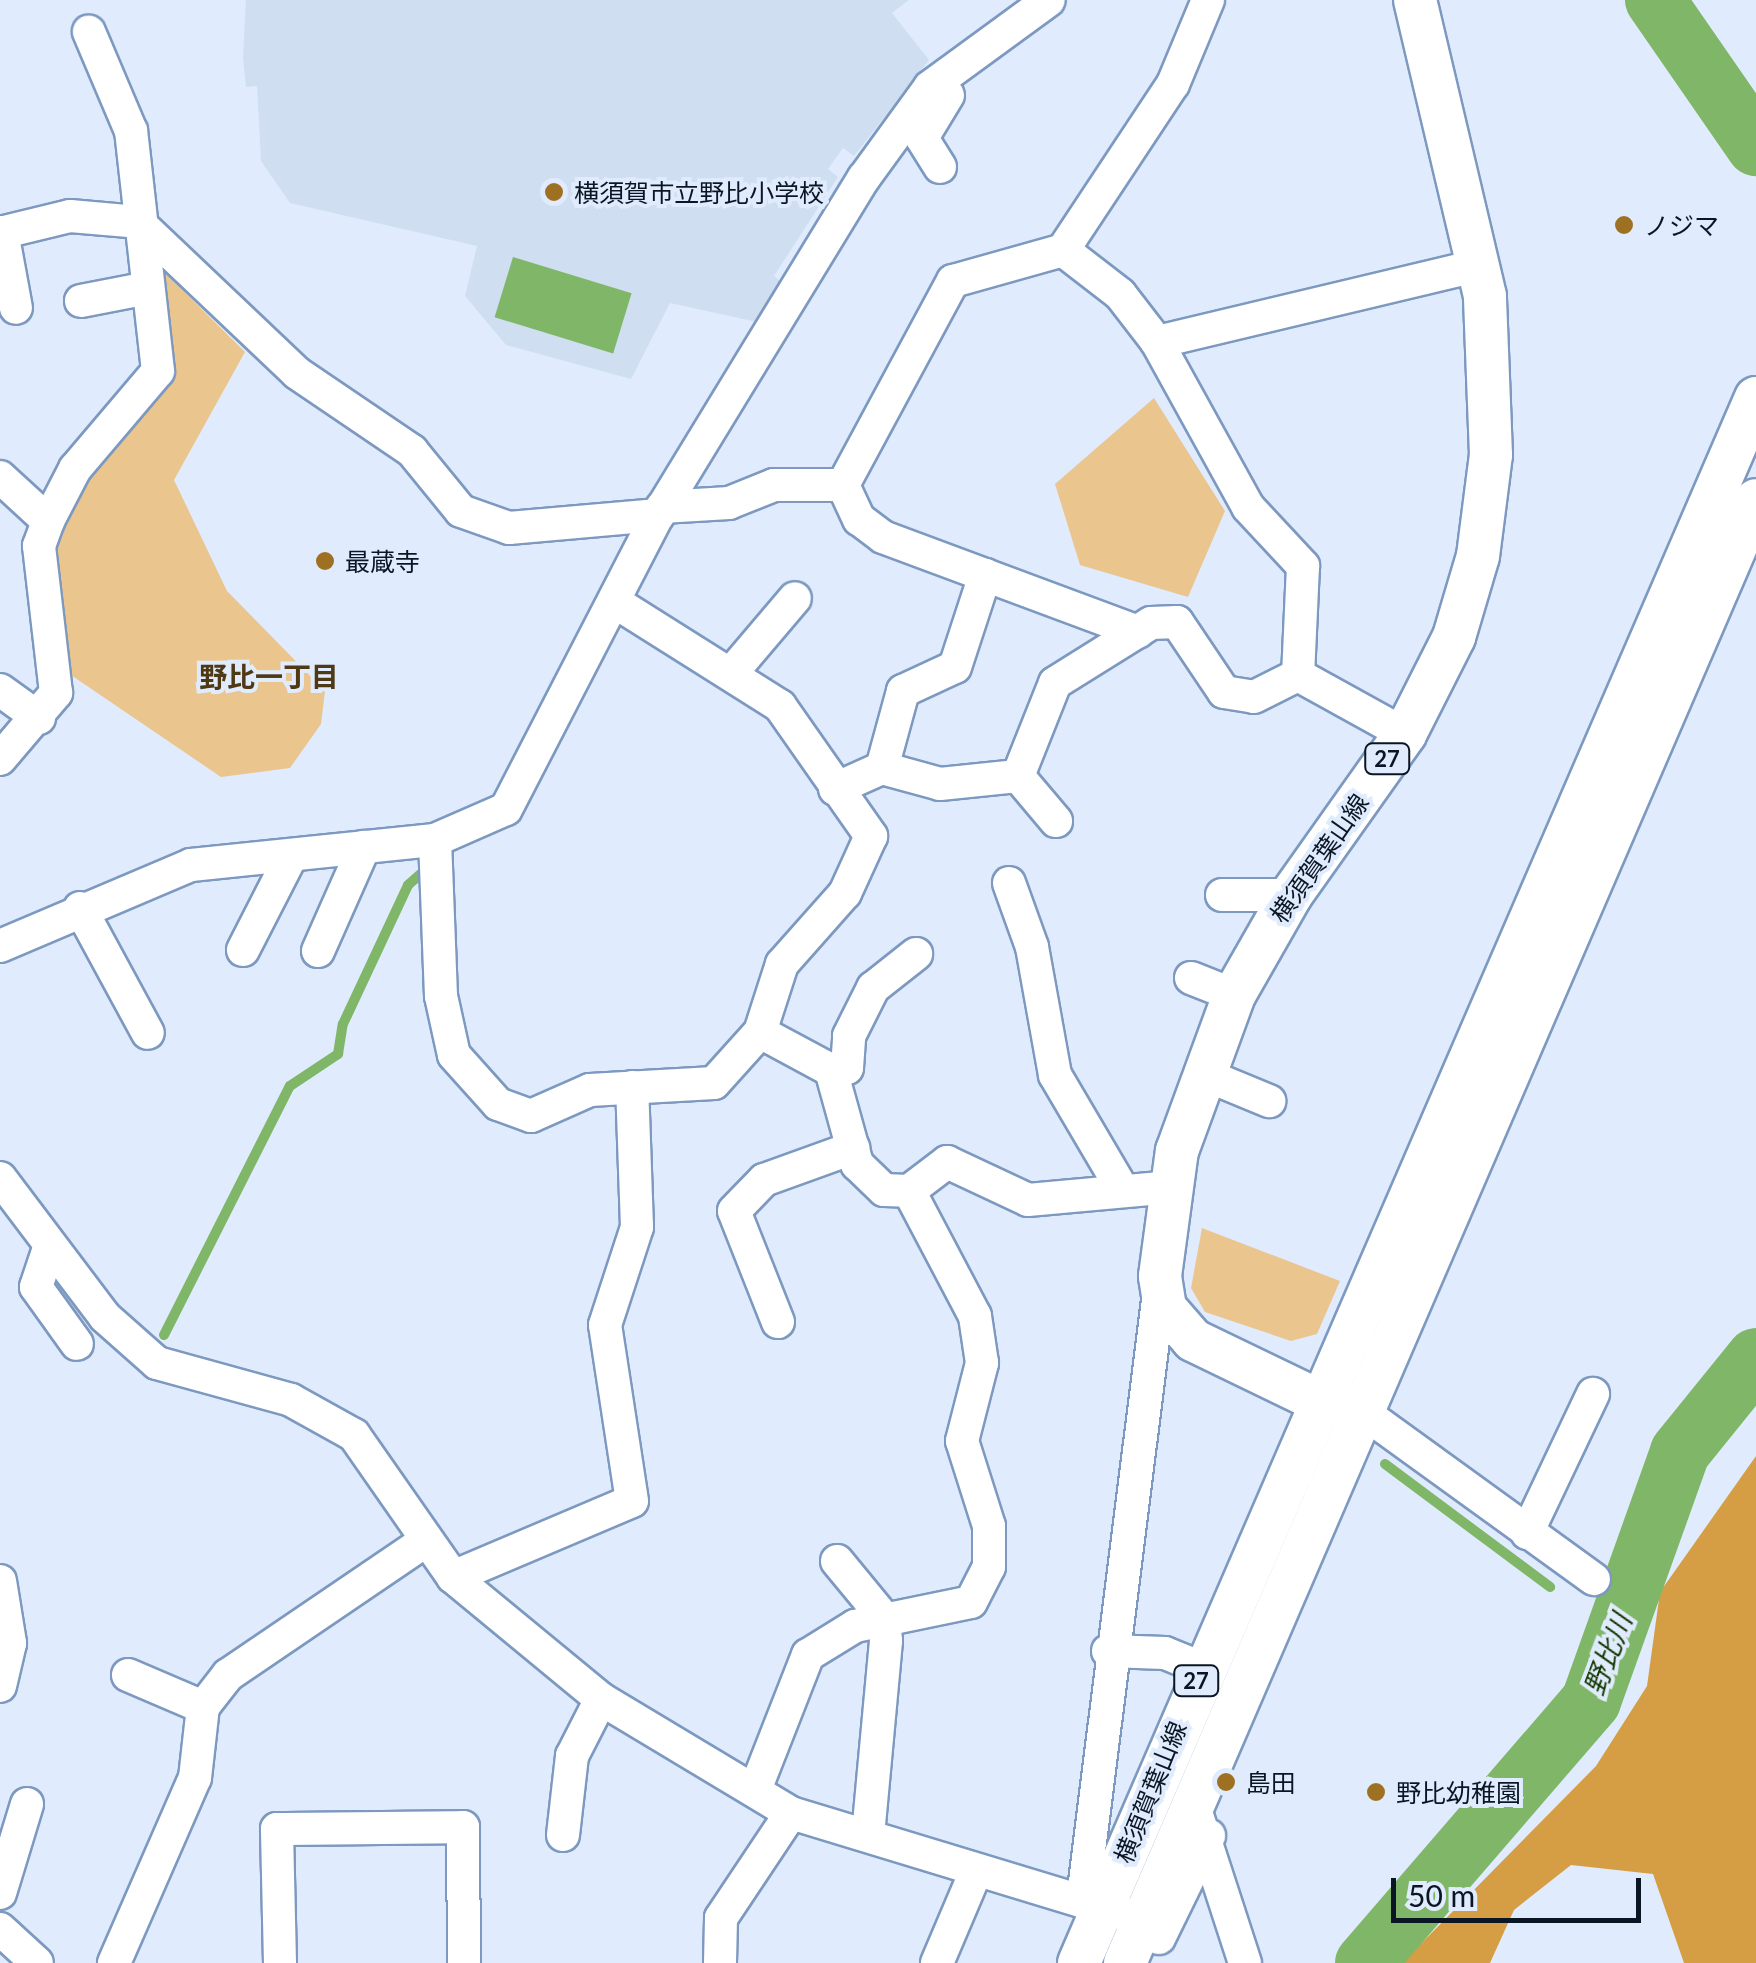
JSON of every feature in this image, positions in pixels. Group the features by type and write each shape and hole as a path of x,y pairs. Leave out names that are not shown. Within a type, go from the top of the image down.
{"main road":[{"name":"横須賀葉山線","path":"1363,1412 1319,1402 1192,1340 1165,1308 1160,1276 1171,1186 1201,1073 1234,995 1290,895 1405,734 1454,638 1486,512 1492,391 1477,266 1414,0"},
{"name":"横須賀葉山線","path":"1079,1963 1093,1901 1202,1668 1756,398"},
{"name":"横須賀葉山線","path":"1143,1942 1201,1821 1363,1412 1756,500"}],"street":[{"path":"0,946 80,908 191,864 434,840 506,809 660,511 864,178 946,76 1049,0"},
{"path":"843,485 953,281 1063,250 1183,90 1208,0"},
{"path":"0,759 39,718 56,693 38,546 74,468 158,372 143,289 132,131 89,32"},
{"path":"940,167 922,138 948,94 946,76"},
{"path":"16,308 1,233 70,216 138,222 297,373 412,451 460,511 510,528 729,503 774,485 843,485"},
{"path":"1063,250 1120,294 1157,342 1248,506 1303,566 1298,674"},
{"path":"1157,342 1477,266"},
{"path":"81,302 143,289"},
{"path":"0,477 48,522"},
{"path":"843,485 859,519 883,537 1138,632"},
{"path":"882,768 903,691 968,670 984,575"},
{"path":"734,670 795,598"},
{"path":"434,840 441,996 454,1056 498,1104 531,1116 590,1090 714,1083 760,1032 782,964 844,892 871,836 780,706 734,670 614,602"},
{"path":"1018,776 1055,683 1138,632 1177,622 1224,692 1254,697 1298,674"},
{"path":"1298,674 1405,734"},
{"path":"0,690 39,718"},
{"path":"835,789 882,768 940,784 1018,776"},
{"path":"1018,776 1056,821"},
{"path":"318,951 364,847"},
{"path":"243,950 291,856"},
{"path":"1009,882 1032,947 1055,1075 1121,1188"},
{"path":"1222,895 1290,895"},
{"path":"80,908 148,1033"},
{"path":"760,1032 830,1070 847,1068 849,1036 873,988 916,954"},
{"path":"1191,978 1234,995"},
{"path":"830,1070 853,1148 884,1190 909,1191 947,1162 1028,1200 1171,1186"},
{"path":"1201,1073 1269,1101"},
{"path":"453,1577 632,1502 605,1325 637,1227 632,1087"},
{"path":"778,1322 734,1211 764,1180 853,1148"},
{"path":"0,1178 49,1248 157,1364 291,1400 354,1436 422,1544 453,1577 601,1699 791,1814 976,1871 1093,1901 1143,1942"},
{"path":"755,1790 808,1655 884,1618 971,1602 988,1567 989,1526 962,1441 982,1363 975,1316 909,1191"},
{"path":"49,1248 36,1287 77,1344"},
{"path":"1093,1901 1108,1651 1159,1334 1160,1276"},
{"path":"1527,1533 1593,1394"},
{"path":"1363,1412 1594,1579"},
{"path":"114,1963 195,1778 203,1707 228,1674 422,1544"},
{"path":"838,1562 884,1618 868,1836"},
{"path":"0,1581 10,1643 0,1686"},
{"path":"1108,1651 1165,1653 1202,1668"},
{"path":"128,1675 203,1707"},
{"path":"563,1835 572,1756 601,1699"},
{"path":"0,1893 28,1804"},
{"path":"720,1963 721,1918 791,1814"},
{"path":"1201,1821 1245,1963"},
{"path":"280,1963 277,1829 463,1828 464,1963"},
{"path":"937,1963 976,1871"},
{"path":"0,1928 37,1963"}],"shaded area":[{"name":"横須賀市立野比小学校","path":"246,0 909,0 892,13 929,60 854,156 843,148 828,169 838,177 774,276 781,282 757,322 670,303 631,379 506,345 465,296 477,246 290,203 261,161 257,86 246,87"},
{"path":"513,257 632,293 613,354 495,317"},
{"path":"158,266 245,352 174,480 227,591 325,691 321,724 290,768 221,777 65,671 49,547 85,470 175,378"},
{"path":"1154,398 1225,511 1188,597 1080,565 1055,484"},
{"path":"1202,1228 1340,1281 1317,1334 1291,1341 1205,1312 1191,1288"},
{"path":"1756,1456 1756,1963 1684,1963 1653,1874 1571,1865 1514,1910 1490,1963 1402,1963 1596,1766 1647,1686 1660,1592"}],"waterway":[{"name":"野比川","path":"1655,0 1756,146"},
{"path":"164,1335 290,1086 338,1054 343,1024 408,885 423,872"},
{"name":"野比川","path":"1365,1963 1591,1701 1680,1452 1756,1358"},
{"path":"1385,1464 1550,1587"}],"place":[{"name":"横須賀市立野比小学校","path":"554,192"},
{"name":"ノジマ","path":"1624,225"},
{"name":"最蔵寺","path":"325,561"},
{"name":"島田","path":"1226,1782"},
{"name":"野比幼稚園","path":"1376,1792"}],"district":[{"name":"野比一丁目","path":"269,676"}]}
